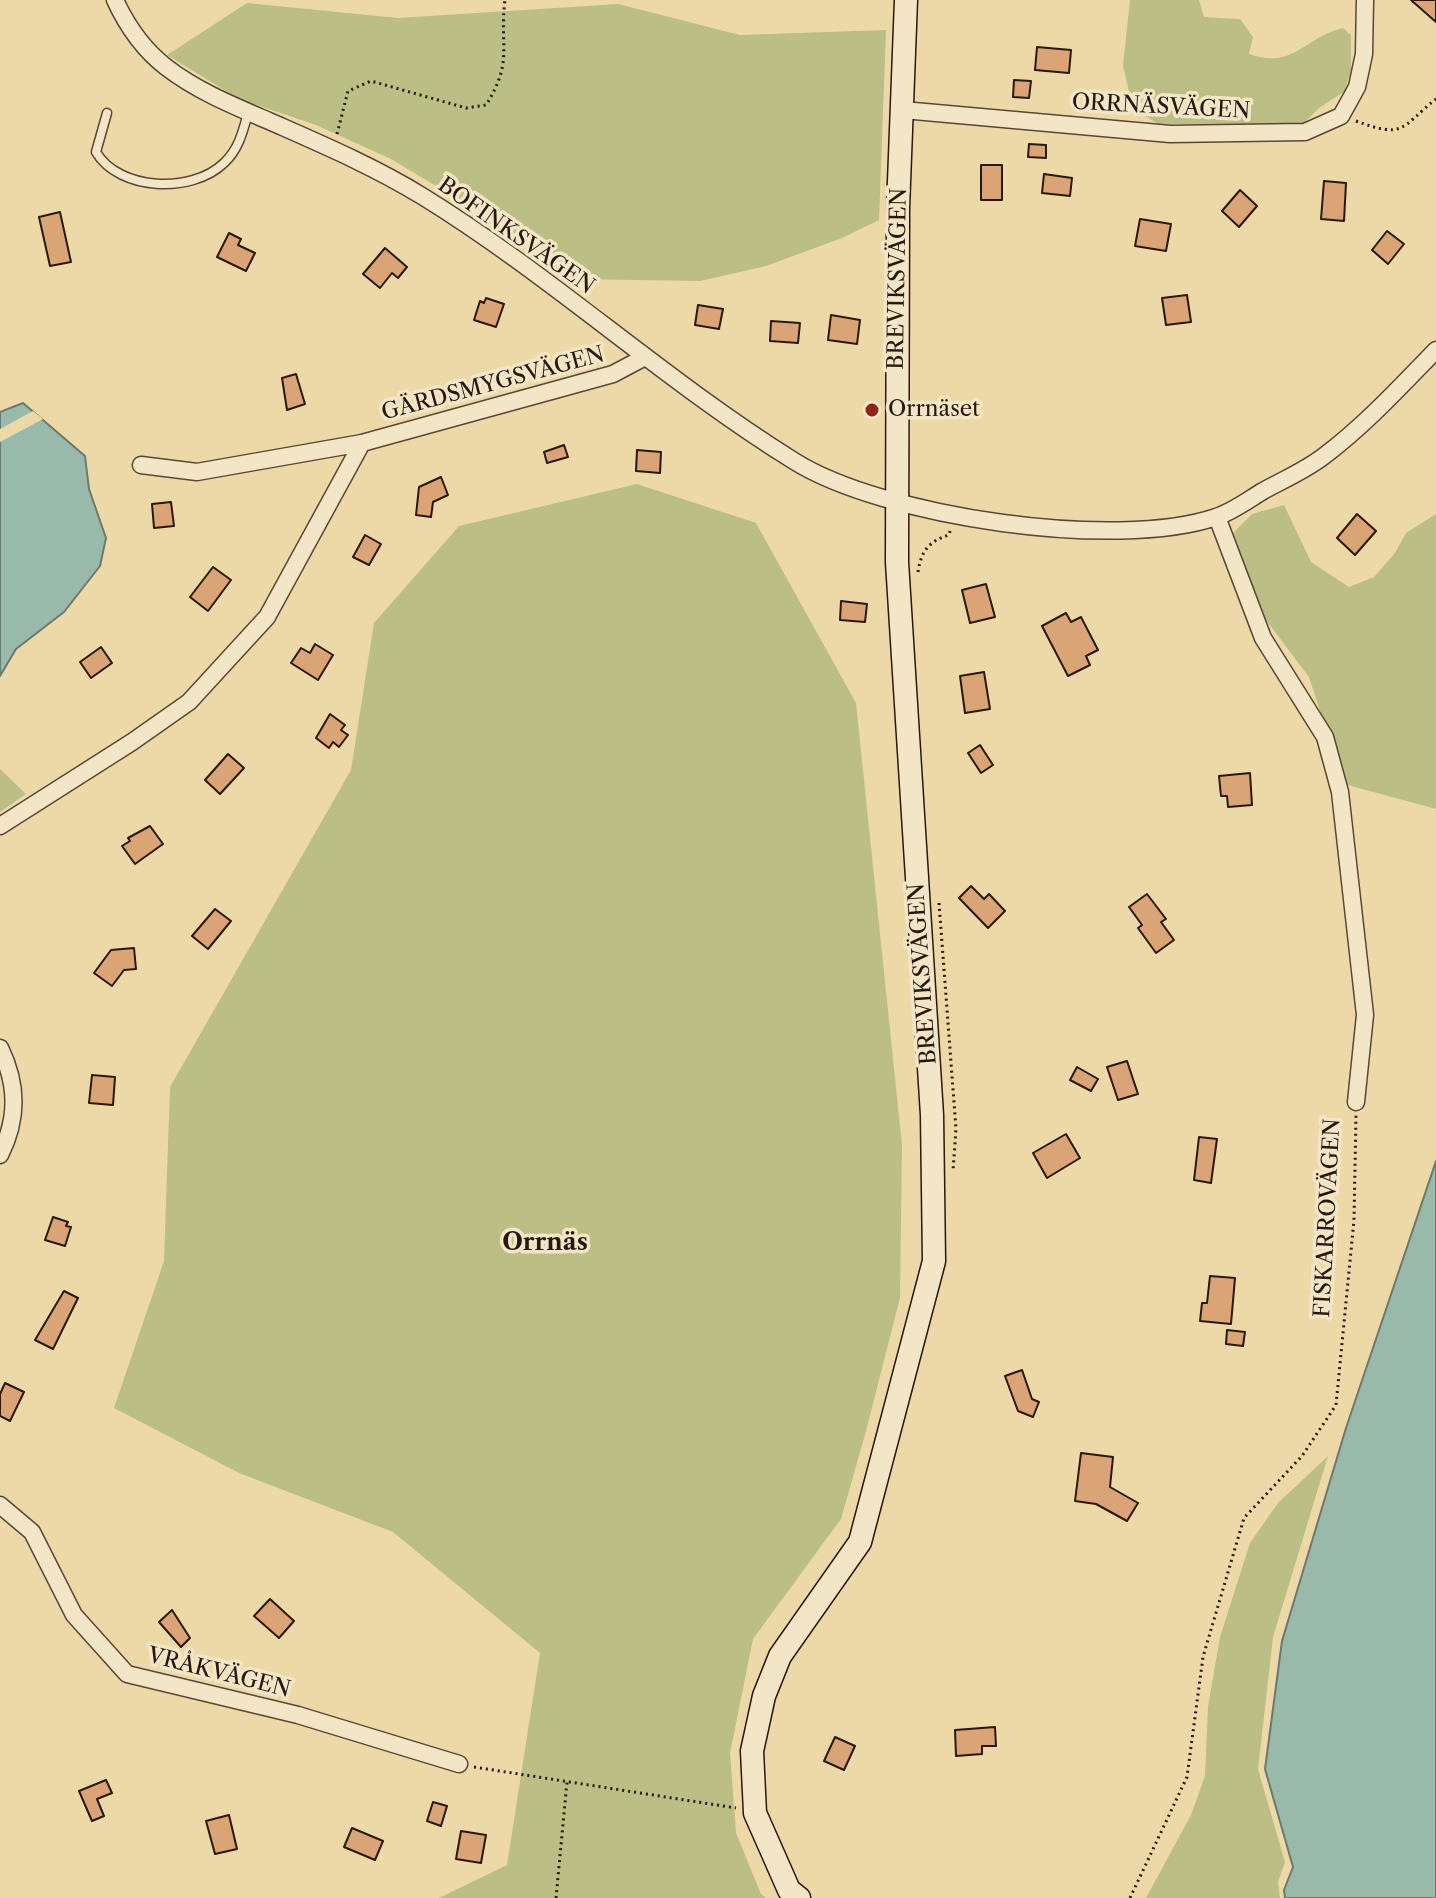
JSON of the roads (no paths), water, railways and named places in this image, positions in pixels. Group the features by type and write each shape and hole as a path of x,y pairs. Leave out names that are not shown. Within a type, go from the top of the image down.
{"main road":[{"name":"BREVIKSVÄGEN","path":"799,1898 789,1890 755,1813 752,1751 764,1696 780,1656 860,1542 934,1261 932,1115 897,562 898,208 906,0"}],"street":[{"name":"BOFINKSVÄGEN","path":"115,0 136,37 163,65 248,112 396,181 461,221 645,357 795,462 843,487 899,504 954,515 1083,531 1171,526 1217,517 1323,457 1436,350"},
{"name":"ORRNÄSVÄGEN","path":"903,110 1170,134 1305,132 1341,116 1357,87 1364,54 1365,0"},
{"name":"GÄRDSMYGSVÄGEN","path":"0,826 189,702 249,640 267,617 362,443 613,374 634,366 645,357"},
{"path":"141,465 197,472 362,443"},
{"name":"FISKARROVÄGEN","path":"1217,517 1263,638 1325,737 1340,792 1365,1015 1356,1102"},
{"path":"0,1048 13,1082 15,1102 0,1155"},
{"name":"VRÅKVÄGEN","path":"0,1505 32,1532 74,1615 127,1674 298,1715 459,1764"}],"lane":[{"path":"107,113 96,152 104,166 136,182 171,182 191,181 223,165 237,148 248,112"}],"place":[{"name":"Orrnäset","path":"872,410"}],"district":[{"name":"Orrnäs","path":"545,1243"}]}
